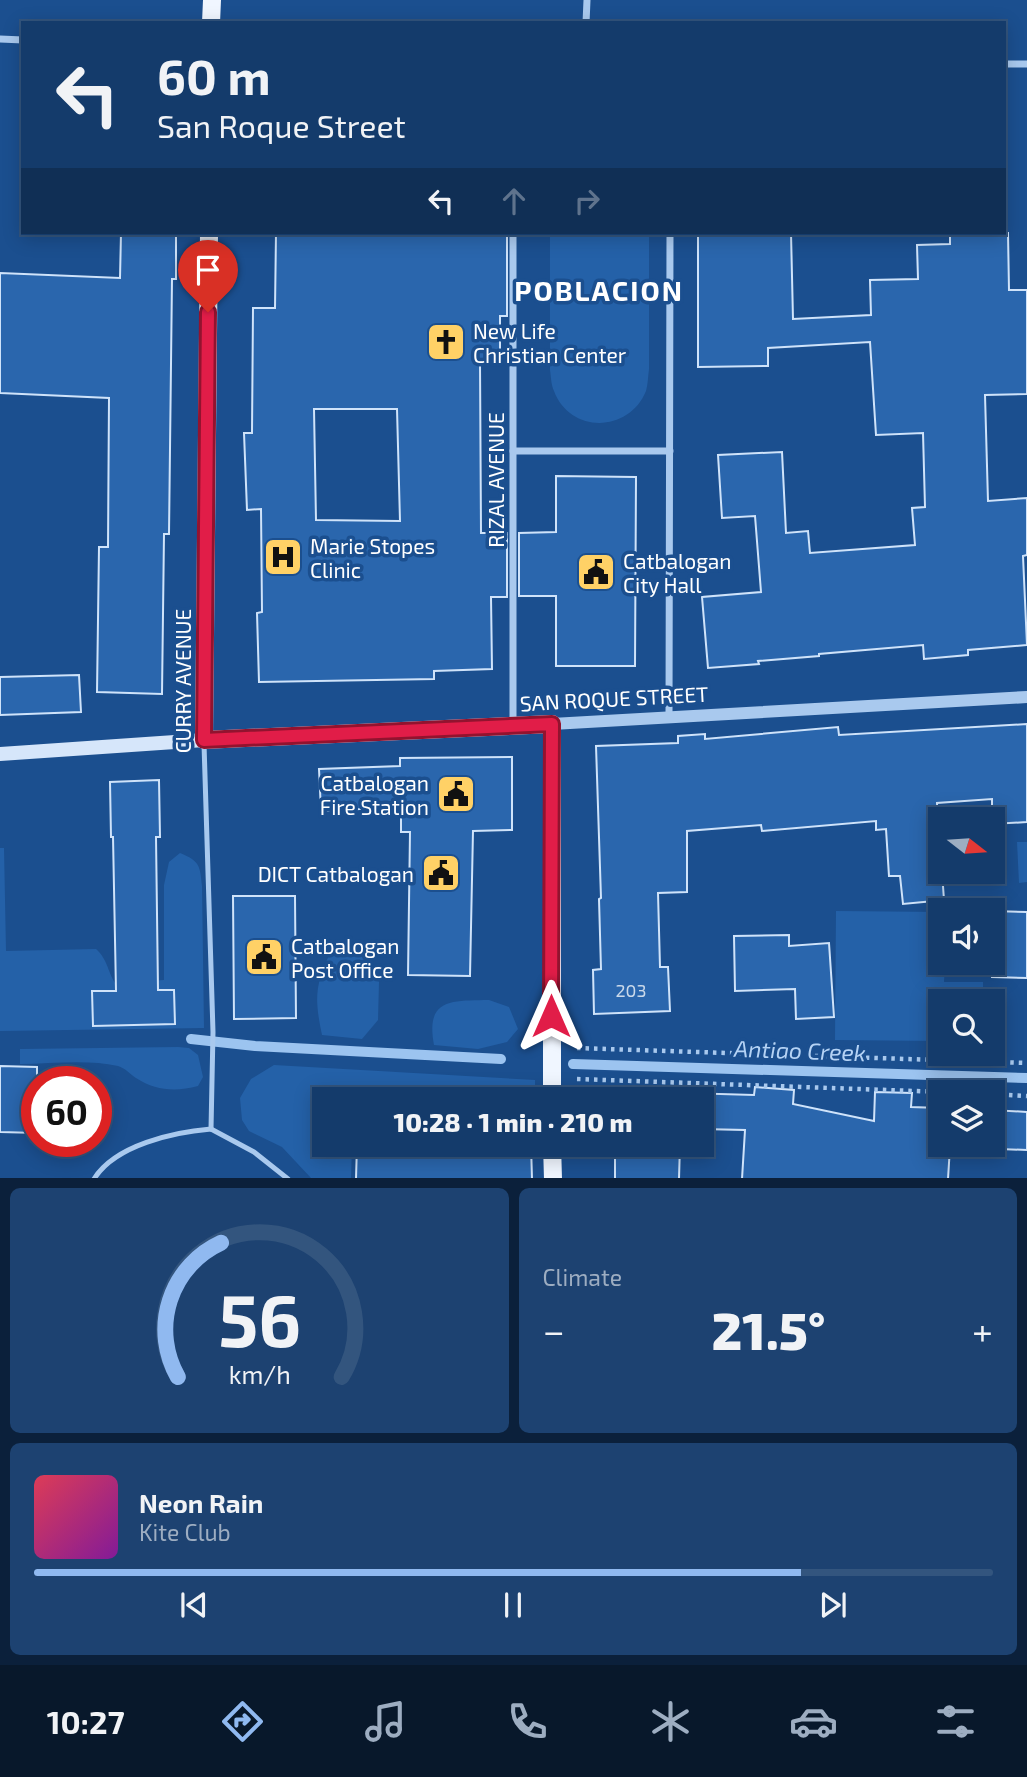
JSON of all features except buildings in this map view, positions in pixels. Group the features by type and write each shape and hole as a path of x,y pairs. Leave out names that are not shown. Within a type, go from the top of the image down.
{"main road":[{"path":"211,21 212,0"},
{"name":"CURRY AVENUE","path":"204,740 209,235"},
{"path":"552,724 552,1087"},
{"name":"SAN ROQUE STREET","path":"204,740 552,724"},
{"path":"0,754 204,740"},
{"path":"552,1157 552,1178"}],"street":[{"path":"586,21 587,0"},
{"path":"0,40 21,40"},
{"path":"1006,64 1027,64"},
{"name":"RIZAL AVENUE","path":"513,235 513,726"},
{"path":"669,718 670,235"},
{"path":"513,451 670,451"},
{"name":"SAN ROQUE STREET","path":"552,724 1027,696"}],"lane":[{"name":"CURRY AVENUE","path":"204,740 213,1032 211,1129"},
{"path":"94,1178 128,1149 181,1132 211,1129 254,1152 288,1178"}],"path":[{"path":"551,1048 1027,1063"},
{"path":"552,1079 928,1092"},
{"path":"1005,1095 1027,1096"}],"shaded area":[{"path":"550,235 649,235 649,369 647,388 638,405 627,415 614,421 586,421 573,415 562,405 553,389 550,370"},
{"path":"1017,842 1027,842 1027,882 1019,883"},
{"path":"0,848 4,848 6,951 96,949 115,983 164,980 164,885 169,862 180,853 192,859 199,869 202,886 204,1028 0,1031"},
{"path":"836,911 928,912 928,975 944,975 944,982 983,982 983,989 928,989 928,1041 835,1040"},
{"path":"364,948 379,982 378,1020 362,1039 322,1035 317,1000 319,982 332,949"},
{"path":"489,1000 509,1007 518,1029 507,1042 478,1049 434,1045 432,1029 438,1010 453,1002"},
{"path":"189,1048 198,1055 203,1077 198,1086 174,1090 159,1088 136,1078 121,1067 106,1064 20,1064 20,1049"},
{"path":"274,1065 535,1080 535,1087 312,1087 312,1157 352,1157 351,1178 311,1178 282,1147 249,1131 242,1120 240,1098 251,1079"}],"waterway":[{"name":"Antiao Creek","path":"191,1039 255,1046 501,1059"},
{"name":"Antiao Creek","path":"573,1064 1027,1078"}],"place":[{"name":"New Life Christian Center","path":"446,342"},
{"name":"Marie Stopes Clinic","path":"283,557"},
{"name":"Catbalogan City Hall","path":"596,572"},
{"name":"Catbalogan Fire Station","path":"456,794"},
{"name":"DICT Catbalogan","path":"441,873"},
{"name":"Catbalogan Post Office","path":"264,957"}],"district":[{"name":"POBLACION","path":"599,290"}],"route":[{"path":"208,312 204,740 552,724 551,1016"}]}
